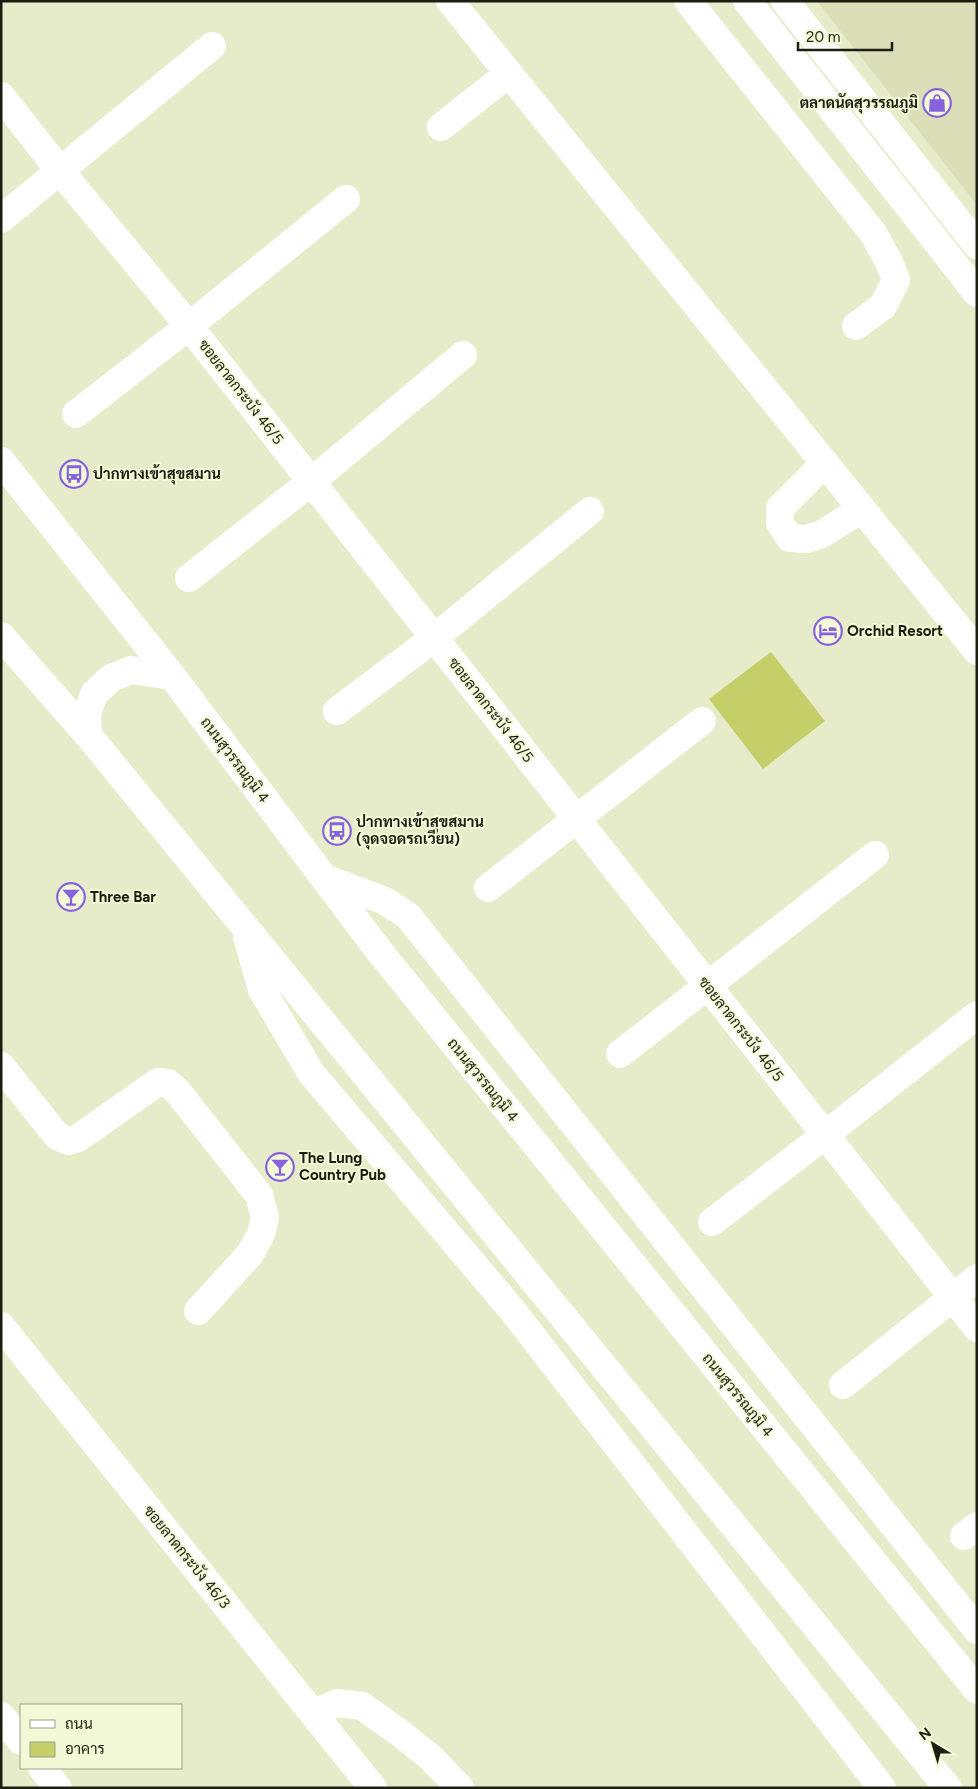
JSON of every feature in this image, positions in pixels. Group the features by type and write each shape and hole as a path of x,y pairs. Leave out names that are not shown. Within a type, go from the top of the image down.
{"street":[{"path":"450,1 977,651"},
{"path":"688,1 873,233 889,262 896,280 882,306 856,326"},
{"path":"747,1 977,293"},
{"path":"785,1 977,245"},
{"path":"1,219 212,46"},
{"path":"441,128 508,74"},
{"name":"ซอยลาดกระบัง 46/5","path":"1,96 60,171 189,326 312,481 577,818 707,987 977,1328"},
{"path":"76,414 189,326 346,198"},
{"path":"189,578 312,481 463,355"},
{"name":"ถนนสุวรรณภูมิ 4","path":"1,461 172,676 376,947 977,1690"},
{"path":"825,463 780,508 780,522 790,538 807,539 822,534 862,509"},
{"path":"337,711 434,638 590,511"},
{"path":"1,636 88,735 568,1320 948,1788"},
{"path":"88,735 87,714 94,694 111,678 131,670 172,676"},
{"path":"488,888 702,721"},
{"path":"620,1054 874,855"},
{"path":"325,878 386,901 408,916 977,1630"},
{"path":"244,926 262,990 311,1073 513,1310 882,1788"},
{"path":"712,1222 977,1015"},
{"path":"1,1066 57,1136 69,1141 78,1138 158,1082 168,1084 178,1092 259,1194 265,1217 261,1234 250,1254 198,1311"},
{"path":"843,1385 977,1278"},
{"name":"ซอยลาดกระบัง 46/3","path":"1,1326 373,1788"},
{"path":"313,1714 337,1703 362,1706 430,1757 460,1788"},
{"path":"1,1716 20,1740"},
{"path":"43,1769 58,1788"}],"shaded area":[{"name":"ตลาดนัดสุวรรณภูมิ","path":"817,1 977,1 977,205"}],"building":[{"path":"771,652 825,721 763,769 709,699"}],"place":[{"name":"ตลาดนัดสุวรรณภูมิ","path":"937,103"},
{"name":"ปากทางเข้าสุขสมาน","path":"74,474"},
{"name":"Orchid Resort","path":"828,631"},
{"name":"ปากทางเข้าสุขสมาน (จุดจอดรถเวียน)","path":"337,831"},
{"name":"Three Bar","path":"71,897"},
{"name":"The Lung Country Pub","path":"280,1167"}]}
